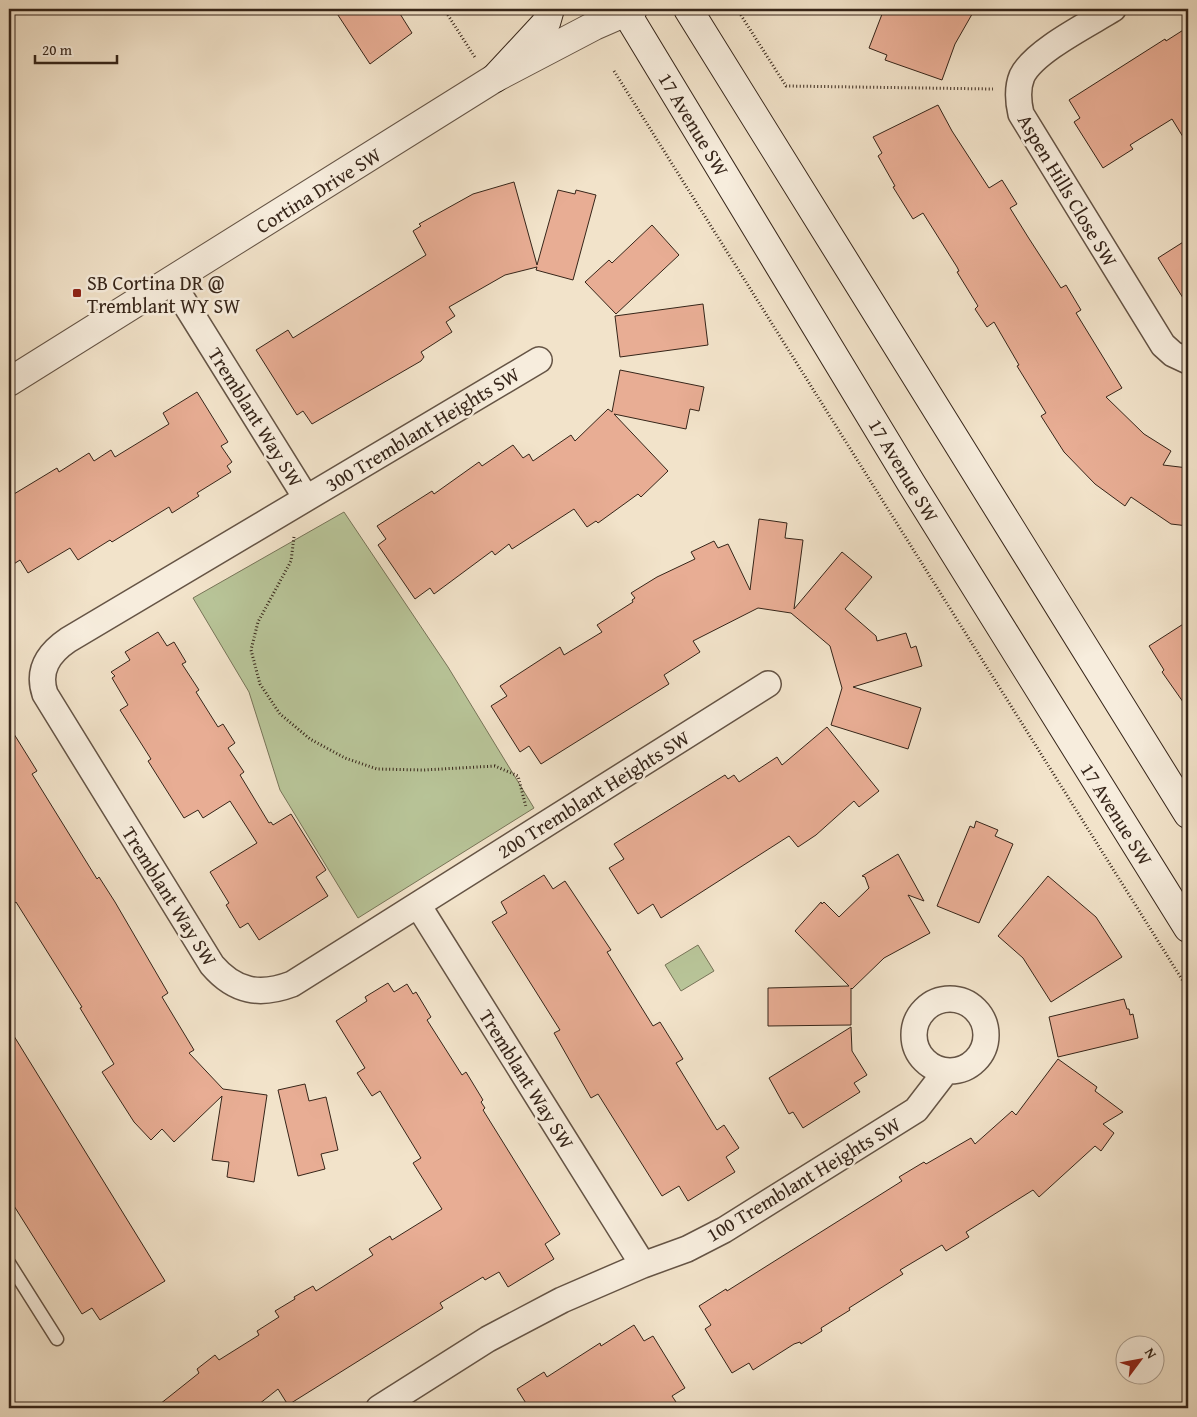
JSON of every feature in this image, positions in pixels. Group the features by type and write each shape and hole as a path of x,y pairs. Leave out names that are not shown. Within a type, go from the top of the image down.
{"main road":[{"path":"495,78 546,23 550,9"},
{"path":"688,9 1188,814"},
{"name":"Cortina Drive SW","path":"9,382 495,78 627,10"},
{"name":"17 Avenue SW","path":"627,10 916,491 1188,928"}],"street":[{"name":"Aspen Hills Close SW","path":"1113,9 1040,54 1030,64 1022,76 1018,90 1021,114 1026,126 1163,345 1172,354 1188,361"},
{"name":"Tremblant Way SW","path":"171,281 306,498 54,649 44,665 42,685 45,694 212,965 224,979 241,988 258,991 278,989 292,984 418,905 643,1265"},
{"name":"300 Tremblant Heights SW","path":"306,498 539,360"},
{"name":"200 Tremblant Heights SW","path":"418,905 768,684"},
{"name":"100 Tremblant Heights SW","path":"643,1265 687,1249 724,1230 916,1110 946,1071"},
{"path":"379,1408 488,1339 562,1300 643,1265"}],"lane":[{"path":"9,1263 57,1339"}],"path":[{"path":"444,9 476,60 495,78"},
{"path":"737,9 786,86 1018,90"},
{"path":"614,71 1188,989"},
{"path":"306,498 295,532 291,561 258,622 250,650 260,684 280,714 319,743 345,758 377,769 424,770 495,766 503,769 518,776 526,808 539,829"}],"green space":[{"path":"344,512 448,667 534,808 358,918 280,790 249,692 193,598"},
{"path":"698,945 714,971 681,991 665,965"}],"building":[{"path":"334,9 397,9 412,33 370,64"},
{"path":"884,9 975,9 955,44 942,80 885,60 887,55 869,48"},
{"path":"1188,27 1188,145 1172,119 1130,145 1133,149 1103,168 1074,122 1080,118 1069,100 1165,39 1166,41"},
{"path":"938,105 952,131 989,188 1002,180 1017,204 1010,208 1061,288 1066,285 1081,310 1076,313 1122,388 1106,397 1144,434 1171,451 1163,465 1188,468 1188,526 1171,524 1131,497 1125,506 1095,484 1064,452 1041,416 1046,413 1017,366 1019,365 994,322 987,327 975,309 978,306 957,272 959,271 957,267 923,213 913,219 893,187 895,186 878,156 882,153 873,137"},
{"path":"514,182 537,265 558,190 575,194 576,190 596,195 573,280 536,270 537,267 505,275 449,307 455,316 446,322 452,332 421,352 424,357 421,361 312,424 303,411 297,415 256,350 288,330 293,338 426,255 413,231 421,226 419,224 473,194"},
{"path":"652,225 679,255 616,314 585,282 609,260 612,263"},
{"path":"1188,239 1188,306 1158,258"},
{"path":"703,304 708,345 620,357 615,316"},
{"path":"620,370 704,387 699,411 690,409 686,429 614,414 668,471 641,497 638,494 598,523 596,521 587,527 574,509 512,549 509,544 495,555 492,551 434,594 430,588 415,599 378,545 386,539 377,526 432,491 434,494 479,462 482,466 513,445 523,458 529,454 533,461 571,435 575,441 608,409 612,412"},
{"path":"197,392 228,442 221,446 232,462 227,466 231,472 197,493 199,496 172,513 169,507 112,542 110,540 78,560 70,548 28,573 20,560 9,567 9,497 57,468 59,472 89,453 94,461 111,450 115,457 169,424 163,413"},
{"path":"759,519 787,523 785,538 803,540 794,609 842,552 872,577 845,609 876,636 877,641 906,633 911,648 916,646 922,666 853,687 921,708 908,749 831,725 842,688 830,646 791,613 758,608 693,641 700,652 664,675 669,684 541,764 529,746 520,752 491,706 507,696 500,686 560,647 564,655 602,632 597,625 633,602 632,600 635,598 631,593 657,577 695,559 691,552 714,541 718,548 728,544 750,590"},
{"path":"1188,621 1188,709 1162,672 1164,670 1149,646"},
{"path":"158,632 167,646 174,642 186,662 182,664 199,690 196,692 218,727 223,724 235,743 228,748 244,772 240,775 269,823 271,822 273,825 291,814 326,870 316,877 328,896 259,940 248,923 240,928 226,905 229,903 210,872 257,843 230,801 203,818 198,810 184,818 148,761 151,759 120,710 128,705 112,678 115,676 111,672 130,660 125,652"},
{"path":"9,726 37,771 32,774 97,879 99,877 115,902 168,993 162,997 194,1050 189,1053 223,1089 267,1095 254,1182 227,1177 229,1162 212,1160 222,1096 174,1142 162,1129 151,1140 134,1122 102,1072 114,1064 80,1008 82,1007 16,902 9,907"},
{"path":"827,727 879,791 859,807 854,801 816,835 798,847 789,836 661,918 653,904 638,914 609,868 624,859 614,844 725,775 728,779 734,775 739,782 777,757 782,765"},
{"path":"976,821 998,830 995,836 1013,844 979,923 937,906 970,826 974,828"},
{"path":"898,854 924,901 908,895 930,933 884,958 851,988 851,1025 768,1026 768,988 849,986 795,931 821,902 822,904 824,902 839,917 869,888 865,877 862,876"},
{"path":"544,875 553,889 565,881 611,950 607,952 653,1026 660,1022 683,1059 676,1063 717,1130 724,1125 739,1148 726,1157 735,1172 688,1201 679,1186 662,1196 598,1094 591,1098 554,1033 560,1030 492,922 507,913 501,902"},
{"path":"1048,876 1096,917 1122,957 1051,1002 1023,958 998,936"},
{"path":"388,983 394,992 407,984 413,994 416,992 431,1017 427,1020 462,1075 466,1072 483,1100 481,1102 485,1108 483,1110 560,1234 545,1244 554,1259 508,1287 499,1272 485,1280 483,1277 440,1303 443,1308 288,1405 278,1389 254,1408 155,1408 199,1373 197,1369 215,1355 219,1360 259,1335 257,1331 279,1317 275,1311 295,1299 294,1297 313,1286 316,1291 373,1255 369,1249 390,1236 392,1240 442,1209 413,1163 421,1158 380,1091 372,1096 357,1073 365,1068 336,1021 367,1001 365,997"},
{"path":"1124,999 1130,1015 1133,1014 1138,1038 1058,1057 1049,1017"},
{"path":"851,1027 852,1051 867,1075 854,1083 860,1092 803,1128 793,1112 789,1114 769,1078"},
{"path":"9,1028 165,1281 100,1320 92,1308 82,1314 9,1198"},
{"path":"1058,1059 1097,1087 1095,1091 1123,1112 1103,1124 1114,1133 1101,1151 1095,1146 1039,1197 1033,1190 966,1232 969,1237 946,1251 942,1245 900,1270 903,1274 849,1308 850,1310 821,1328 822,1331 801,1344 800,1342 794,1344 753,1370 749,1363 732,1373 705,1329 711,1325 699,1306 726,1289 727,1291 902,1181 899,1177 924,1162 926,1164 971,1138 975,1144 1012,1111 1016,1115"},
{"path":"305,1084 309,1101 326,1097 338,1150 321,1154 325,1169 298,1176 278,1090"},
{"path":"634,1325 644,1341 653,1336 685,1388 672,1396 680,1408 529,1408 517,1389 544,1372 547,1377 600,1343 601,1346"}],"place":[{"name":"SB Cortina DR @ Tremblant WY SW","path":"77,293"}]}
